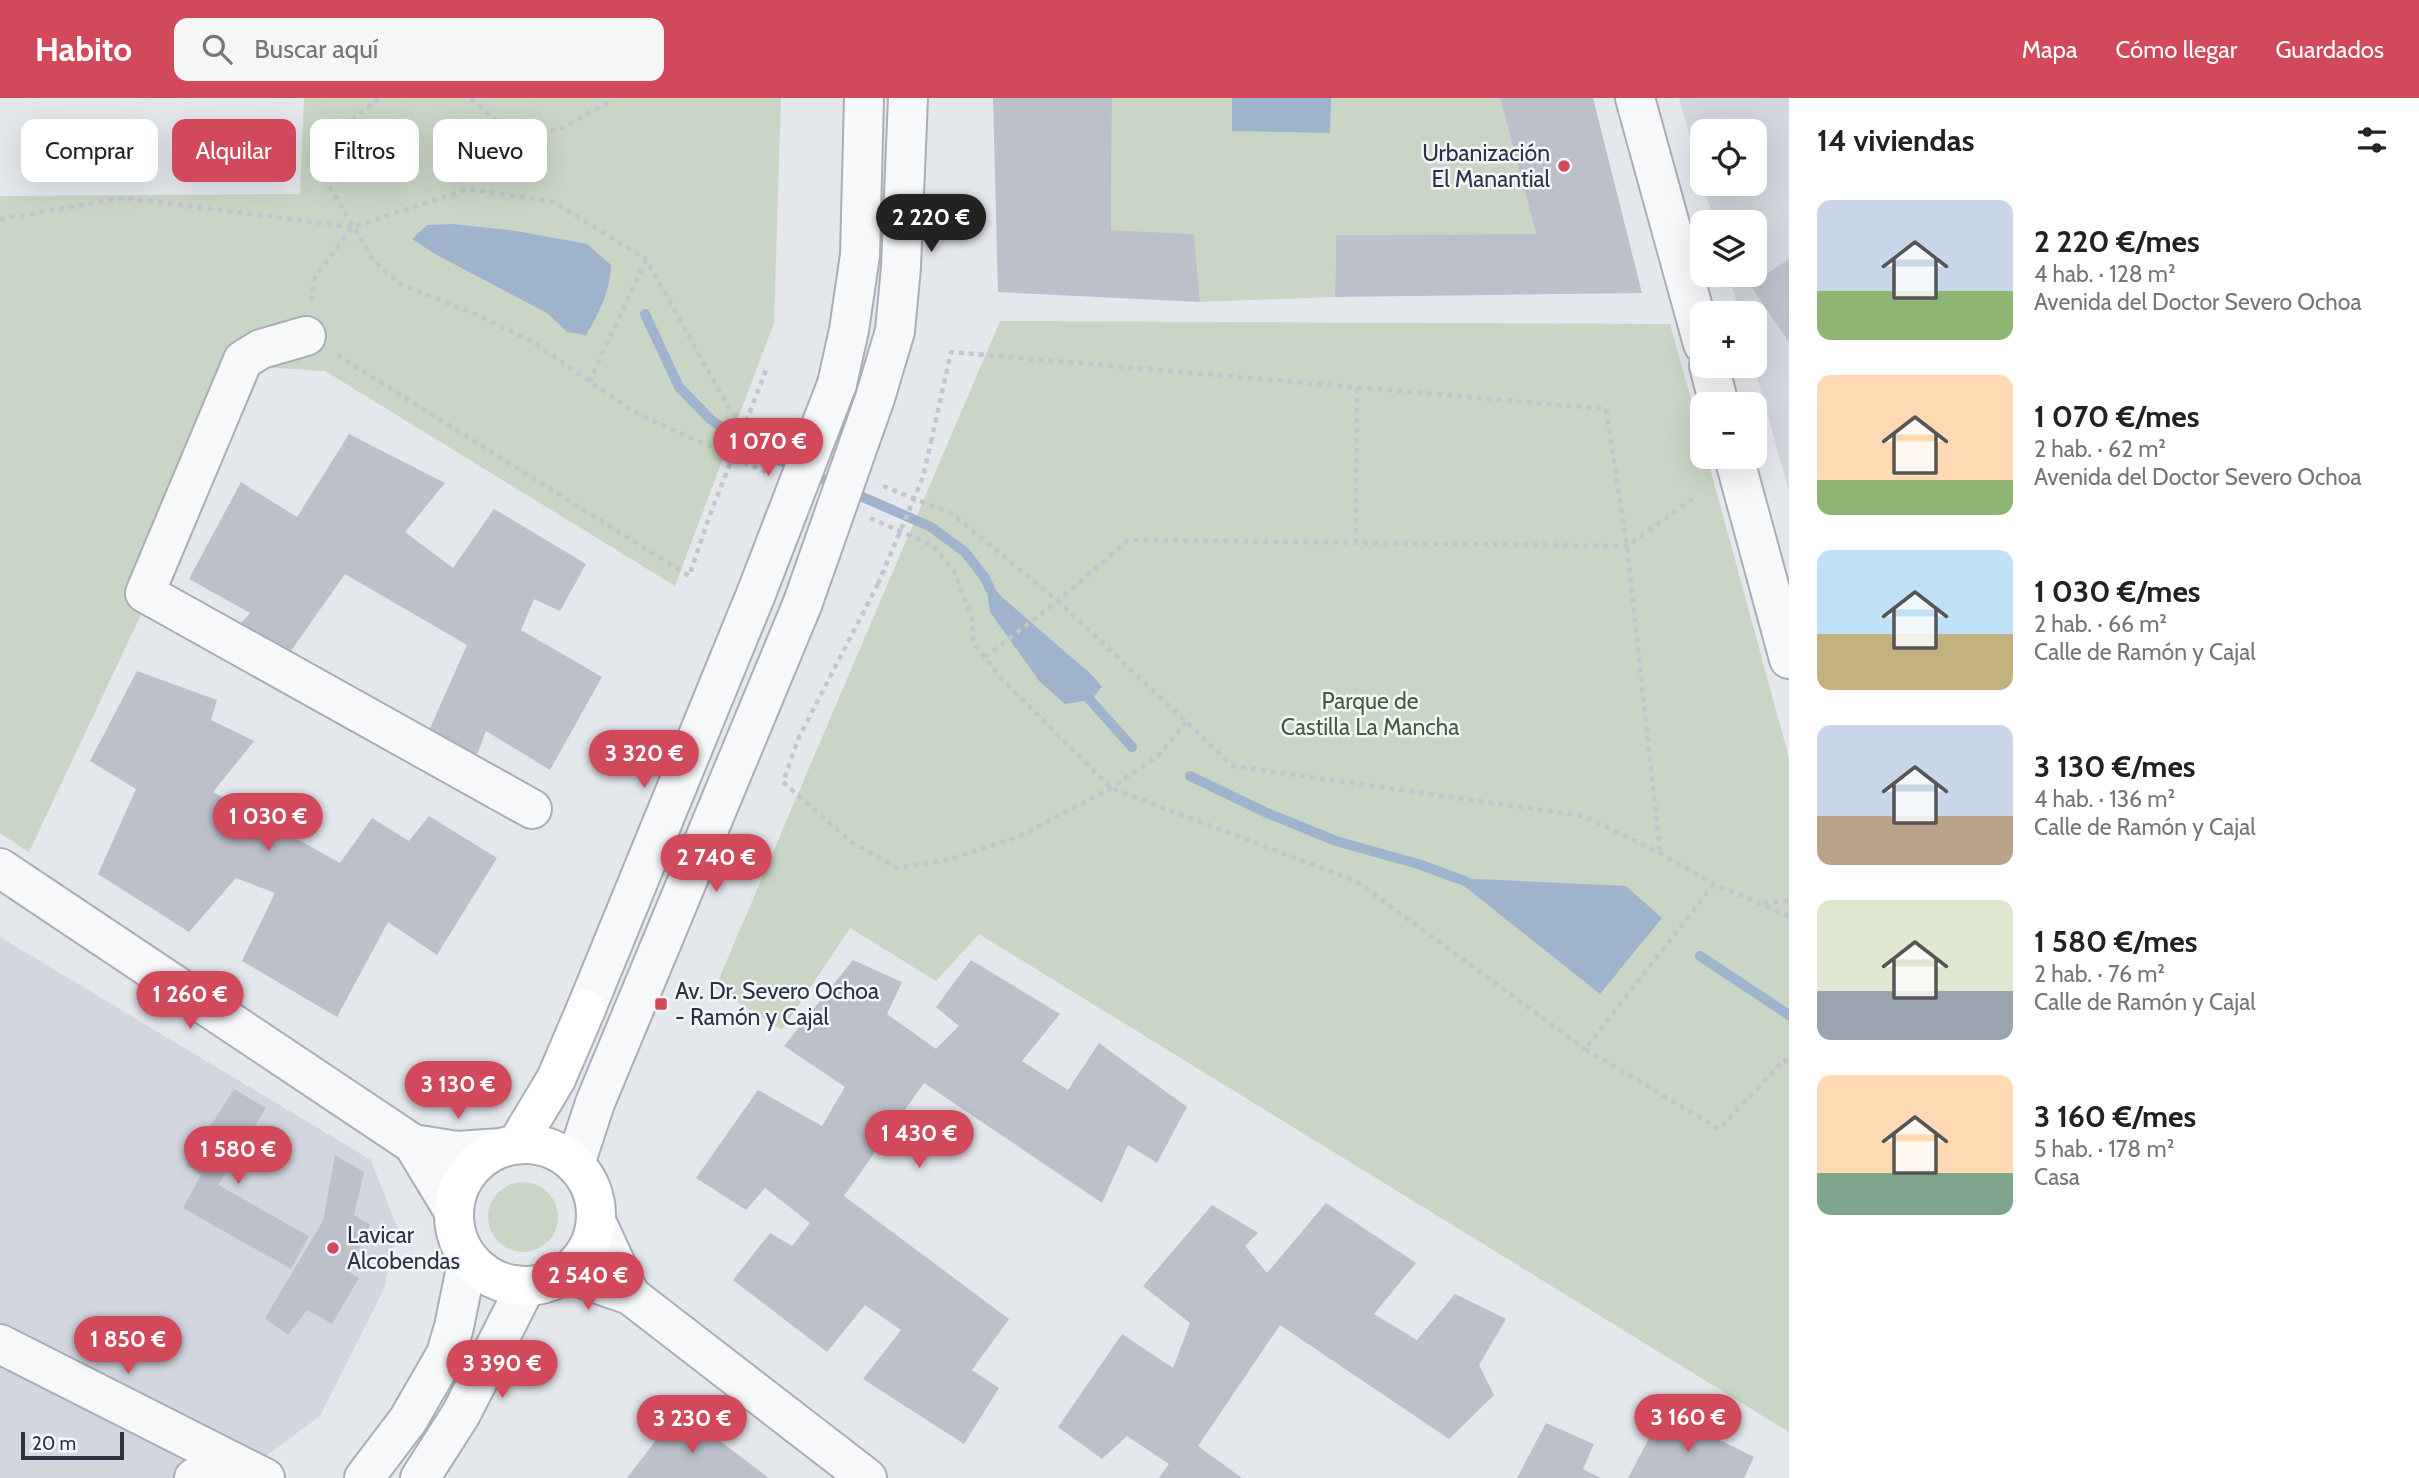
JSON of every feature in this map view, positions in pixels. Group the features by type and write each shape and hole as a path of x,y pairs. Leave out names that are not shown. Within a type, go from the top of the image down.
{"main road":[{"path":"508,1146 556,1079 586,1009"},
{"path":"538,1144 558,1152 575,1164 587,1181 595,1200 596,1221 591,1241 581,1259 566,1273 547,1282 526,1286 504,1283 484,1273 468,1258 459,1244 453,1210 458,1190 467,1172 482,1158 508,1146 538,1144"}],"street":[{"path":"586,1009 756,594 836,384 849,330 860,255 864,98"},
{"path":"575,1164 595,1103 802,605 875,398 895,331 901,267 908,98"},
{"path":"1635,98 1691,301"},
{"path":"306,336 261,349 243,360 145,593 532,809"},
{"path":"1737,469 1789,659"},
{"path":"0,868 413,1143 457,1150 508,1146"},
{"path":"413,1143 453,1210"},
{"path":"596,1221 630,1295"},
{"path":"364,1478 408,1420 446,1354 468,1258"},
{"path":"566,1273 630,1295 867,1478"},
{"path":"420,1478 461,1413 526,1286"},
{"path":"0,1344 265,1478"},
{"path":"194,1478 228,1461"}],"path":[{"path":"379,98 346,125 324,177 373,260 400,284 482,317 533,342 634,412 770,474"},
{"path":"471,98 500,124 557,131 607,103 610,98"},
{"path":"0,219 124,198 352,227 469,189 554,202 646,259 731,412 764,438 776,443"},
{"path":"352,227 315,277 306,336 689,576 766,370"},
{"path":"589,382 646,259"},
{"path":"1187,721 1158,756 1111,788 1018,837 946,860 897,868 850,841 783,782 799,737 878,584 923,477 951,352 1606,409 1627,546 1660,853"},
{"path":"1356,543 1357,388"},
{"path":"877,483 952,513 1059,601 1233,766 1584,816 1660,853 1714,884 1789,916"},
{"path":"985,657 1059,601 1128,540 1627,546 1697,496"},
{"path":"870,518 932,545 954,571 972,619 973,642 1001,678 1111,788 1356,881 1585,1049 1719,1129 1784,1060 1789,1062"},
{"path":"1585,1049 1714,884"},
{"path":"1763,903 1789,901"}],"shaded area":[{"path":"1679,98 1789,98 1789,492 1767,413 1767,392 1761,392 1757,378 1767,378 1767,301 1736,301 1732,287 1767,287 1767,210 1711,210 1706,196 1767,196 1767,119 1690,119 1690,136"},
{"path":"0,937 371,1160 397,1227 384,1289 320,1416 236,1478 0,1478"}],"green space":[{"path":"304,98 781,98 774,323 675,586 325,371 258,367 29,852 0,833 0,196 300,194"},
{"path":"1112,98 1500,98 1536,234 1336,235 1335,297 1200,302 1194,234 1111,230"},
{"name":"Parque de Castilla La Mancha","path":"1000,321 1670,324 1690,396 1690,469 1710,469 1789,758 1789,1432 979,934 936,981 850,928 782,1030 715,988"},
{"path":"523,1182 542,1188 552,1198 558,1217 552,1236 542,1246 523,1252 504,1246 494,1236 488,1217 494,1198 504,1188"}],"water":[{"path":"1232,98 1331,98 1330,133 1232,131"},
{"path":"453,224 516,231 587,244 611,265 609,284 603,301 586,335 567,332 547,313 412,239 427,225"},
{"path":"985,578 1002,597 1093,676 1102,687 1091,700 1065,704 1040,682 990,612"},
{"path":"1454,878 1626,886 1662,918 1600,994"}],"building":[{"path":"993,98 1112,98 1111,230 1194,234 1200,302 998,292"},
{"name":"Urbanización El Manantial","path":"1500,98 1593,98 1642,293 1335,297 1336,235 1536,234"},
{"path":"1789,259 1789,342 1767,310 1767,301 1761,301 1751,287 1767,287 1767,274"},
{"path":"349,434 445,483 405,532 453,568 494,509 586,564 560,611 534,599 521,630 602,677 550,770 486,731 473,765 427,735 467,645 345,574 286,658 232,633 250,613 189,579 241,482 297,517"},
{"path":"137,671 217,700 211,720 254,741 213,792 340,863 372,818 409,841 429,816 497,858 437,955 388,922 337,1017 242,961 275,893 236,878 189,932 98,874 136,789 90,761"},
{"path":"853,960 902,982 887,1014 936,1049 959,1026 936,1007 971,960 1060,1014 1022,1061 1068,1090 1099,1043 1187,1107 1157,1163 1128,1145 1102,1203 924,1083 844,1196 1009,1319 972,1370 999,1388 964,1444 863,1379 901,1330 865,1305 827,1352 733,1280 770,1233 792,1246 810,1223 765,1188 746,1210 696,1178 758,1090 822,1126 845,1087 784,1046"},
{"path":"234,1089 266,1108 218,1185 309,1236 291,1269 183,1208 201,1175 186,1165"},
{"name":"Lavicar Alcobendas","path":"335,1155 364,1172 354,1215 370,1225 349,1272 359,1278 332,1324 307,1310 288,1335 265,1318 323,1221"},
{"path":"1326,1203 1416,1263 1374,1314 1417,1340 1455,1294 1506,1319 1479,1365 1494,1395 1449,1439 1280,1325 1198,1446 1242,1478 1159,1478 1169,1464 1127,1436 1102,1459 1058,1427 1122,1334 1173,1368 1190,1323 1143,1286 1212,1205 1258,1233 1245,1246 1267,1273"},
{"path":"679,1410 769,1478 627,1478"},
{"path":"1663,1412 1754,1457 1744,1478 1628,1478"},
{"path":"1546,1423 1594,1444 1583,1469 1601,1478 1517,1478"}],"waterway":[{"path":"645,314 679,387 710,419 749,447 931,527 965,552 990,589"},
{"path":"1082,691 1132,747"},
{"path":"1190,776 1267,813 1336,841 1418,864 1465,881"},
{"path":"1700,956 1789,1015"}],"place":[{"name":"Urbanización El Manantial","path":"1564,166"},
{"name":"Av. Dr. Severo Ochoa - Ramón y Cajal","path":"661,1004"},
{"name":"Lavicar Alcobendas","path":"333,1248"}]}
